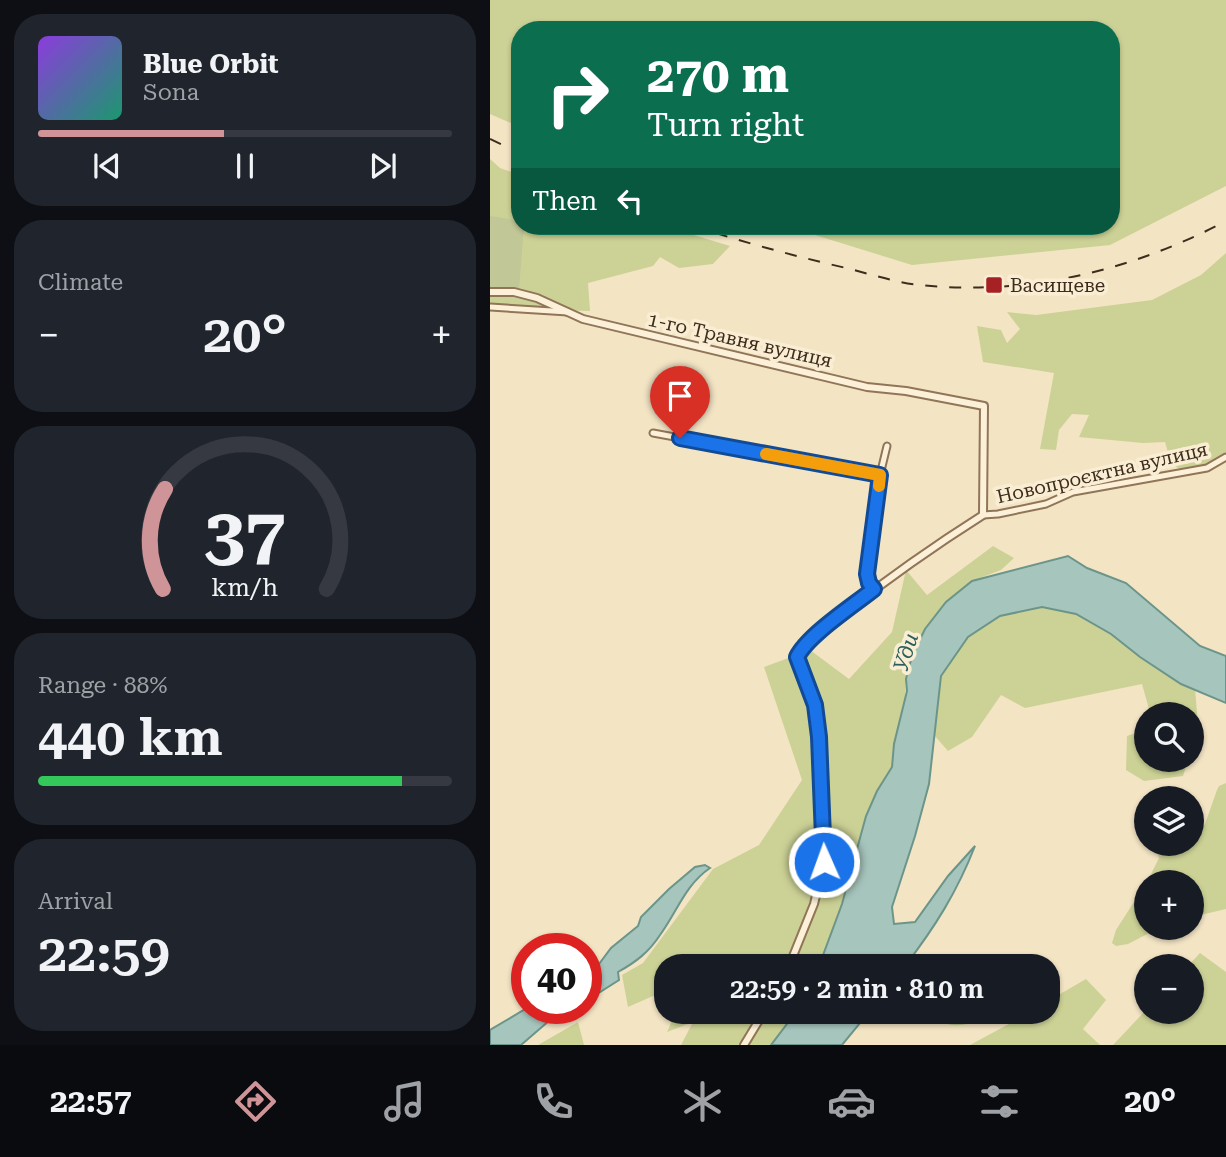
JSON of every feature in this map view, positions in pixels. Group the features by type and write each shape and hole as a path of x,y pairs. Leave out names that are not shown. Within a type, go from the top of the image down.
{"street":[{"path":"490,292 513,292 537,298 571,313"},
{"name":"1-го Травня вулиця","path":"490,307 571,313 583,319 867,387 906,391 984,406 983,515"},
{"path":"653,433 880,475"},
{"path":"874,589 867,574 880,475 887,446"},
{"name":"Новопроєктна вулиця","path":"983,515 1046,504 1073,492 1208,468 1226,457"},
{"path":"794,954 814,904 824,862 818,726 815,705 797,657 800,650 874,589 983,515"},
{"path":"744,1045 757,1024"}],"green space":[{"path":"490,0 1226,0 1226,186 1110,245 912,265 815,235 1120,235 1120,21 511,21 511,123 490,114"},
{"path":"490,159 500,168 511,172 511,235 694,235 730,246 713,264 679,268 660,257 653,266 588,283 590,311 490,304"},
{"path":"490,216 511,220 511,235 523,235 519,289 490,288"},
{"path":"1226,253 1226,457 1189,476 1171,463 1165,442 1143,443 1079,437 1089,415 1072,414 1059,430 1056,450 1040,449 1054,373 983,362 977,326 1001,330 1007,343 1020,329 1007,312 1036,315 1152,300 1201,275"},
{"path":"993,546 1014,558 1001,570 972,581 906,677 905,702 894,744 892,767 823,954 654,954 654,996 628,1007 622,975 643,963 713,869 759,845 802,780 764,667 810,650 849,679 892,632 906,570 927,595"},
{"path":"1042,607 1076,614 1111,634 1181,684 1195,689 1196,702 1147,702 1142,684 1025,708 1001,695 972,737 948,751 934,735 941,676 968,637 1000,616"},
{"path":"1134,734 1134,772 1184,772 1183,776 1144,781 1126,770 1127,736"},
{"path":"1226,783 1226,909 1204,914 1204,870 1153,870 1158,856 1204,856 1204,825 1219,786"},
{"path":"1134,902 1136,940 1116,946 1112,943 1116,930"},
{"path":"1204,956 1226,972 1226,1045 1113,1045 1134,1023 1204,1024"},
{"path":"1086,979 1106,1000 1083,1029 1100,1045 970,1045 1009,1024 1060,1024 1060,994"},
{"path":"579,1024 584,1045 538,1045"},
{"path":"671,1024 688,1024 667,1032"},
{"path":"692,1024 787,1024 771,1045 681,1045"}],"water":[{"path":"1068,556 1087,568 1126,583 1200,646 1226,656 1226,703 1181,684 1111,634 1076,614 1042,607 1000,616 968,637 941,676 929,784 892,907 894,924 915,922 948,876 975,846 953,894 914,954 823,954 842,904 866,816 892,767 894,744 907,691 906,679 912,656 925,629 946,602 972,581"},
{"path":"705,865 710,868 694,882 651,947 618,972 619,980 602,991 602,960 611,948 638,926 641,917 695,867"},
{"path":"511,1018 511,1024 545,1024 521,1045 490,1045 490,1030"},
{"path":"787,1024 859,1024 842,1045 771,1045"}],"railway":[{"path":"490,139 511,149"},
{"path":"724,235 891,280 919,285 999,287 1077,276 1115,266 1153,254 1226,221"}],"slow traffic":[{"path":"766,454 880,475 879,486"}],"place":[{"name":"Васищеве","path":"994,285"}],"route":[{"path":"680,438 880,475 867,574 874,589 800,650 797,657 815,705 819,737 824,862"}],"water label":[{"name":"Уди","path":"906,652"}]}
